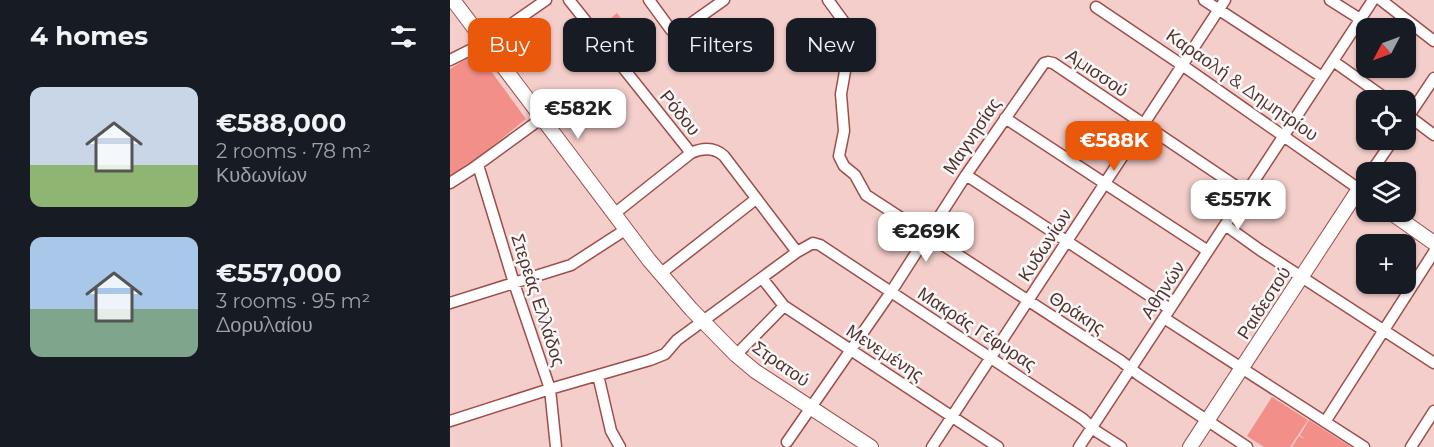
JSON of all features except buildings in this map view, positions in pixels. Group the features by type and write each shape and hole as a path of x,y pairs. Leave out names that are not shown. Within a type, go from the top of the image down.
{"street":[{"name":"Στρατού","path":"453,0 468,21"},
{"path":"520,18 546,0"},
{"name":"Ρόδου","path":"569,0 691,153 711,149 724,156 797,252"},
{"path":"648,0 671,30 680,32 724,0"},
{"name":"Θράκης","path":"828,0 847,26 851,37 841,94 844,131 839,156 844,166 855,175 866,195 1131,368 1247,447"},
{"path":"1204,0 1222,5 1322,77"},
{"path":"1330,0 1358,18"},
{"name":"Αθηνών","path":"1361,18 1373,0"},
{"path":"1381,0 1434,41"},
{"name":"Κυδωνίων","path":"932,447 1222,5"},
{"name":"Καραολή & Δημητρίου","path":"1096,7 1356,182"},
{"name":"Αθηνών","path":"1079,447 1356,25"},
{"path":"450,60 468,51"},
{"path":"1333,61 1374,90"},
{"name":"Μαγνησίας","path":"787,442 891,292 1005,118 1041,66 1048,62"},
{"name":"Αμισσού","path":"1048,62 1053,63 1246,193"},
{"name":"Στρατού","path":"506,72 625,230 703,322 755,371 871,447"},
{"path":"1416,103 1434,78"},
{"path":"450,183 542,118"},
{"path":"1005,118 1208,251"},
{"path":"1416,123 1434,135"},
{"path":"614,214 691,153"},
{"name":"Στερεάς Ελλάδος","path":"478,165 514,283 550,388 556,447"},
{"path":"966,175 1067,242 1242,369 1364,447"},
{"path":"660,274 756,199"},
{"name":"Ραιδεστού","path":"1190,447 1356,199"},
{"path":"1404,222 1434,243"},
{"path":"1225,225 1302,278 1434,363"},
{"path":"450,303 571,265 625,230"},
{"name":"Μακράς Γέφυρας","path":"797,252 813,243 820,245 1083,419 1121,447"},
{"path":"450,421 665,354 677,340 797,252"},
{"path":"1325,422 1434,252"},
{"name":"Μενεμένης","path":"762,278 784,306 998,447"},
{"path":"736,355 784,306"},
{"path":"598,375 611,431 620,447"},
{"path":"1411,447 1434,411"}],"shaded area":[{"path":"617,13 621,18 611,18"},
{"path":"468,58 468,72 492,72 526,119 450,178 450,69"},
{"path":"1272,397 1308,420 1290,447 1264,447 1247,436"},
{"path":"1309,420 1351,447 1292,447 1299,436 1305,439 1300,435"}]}
